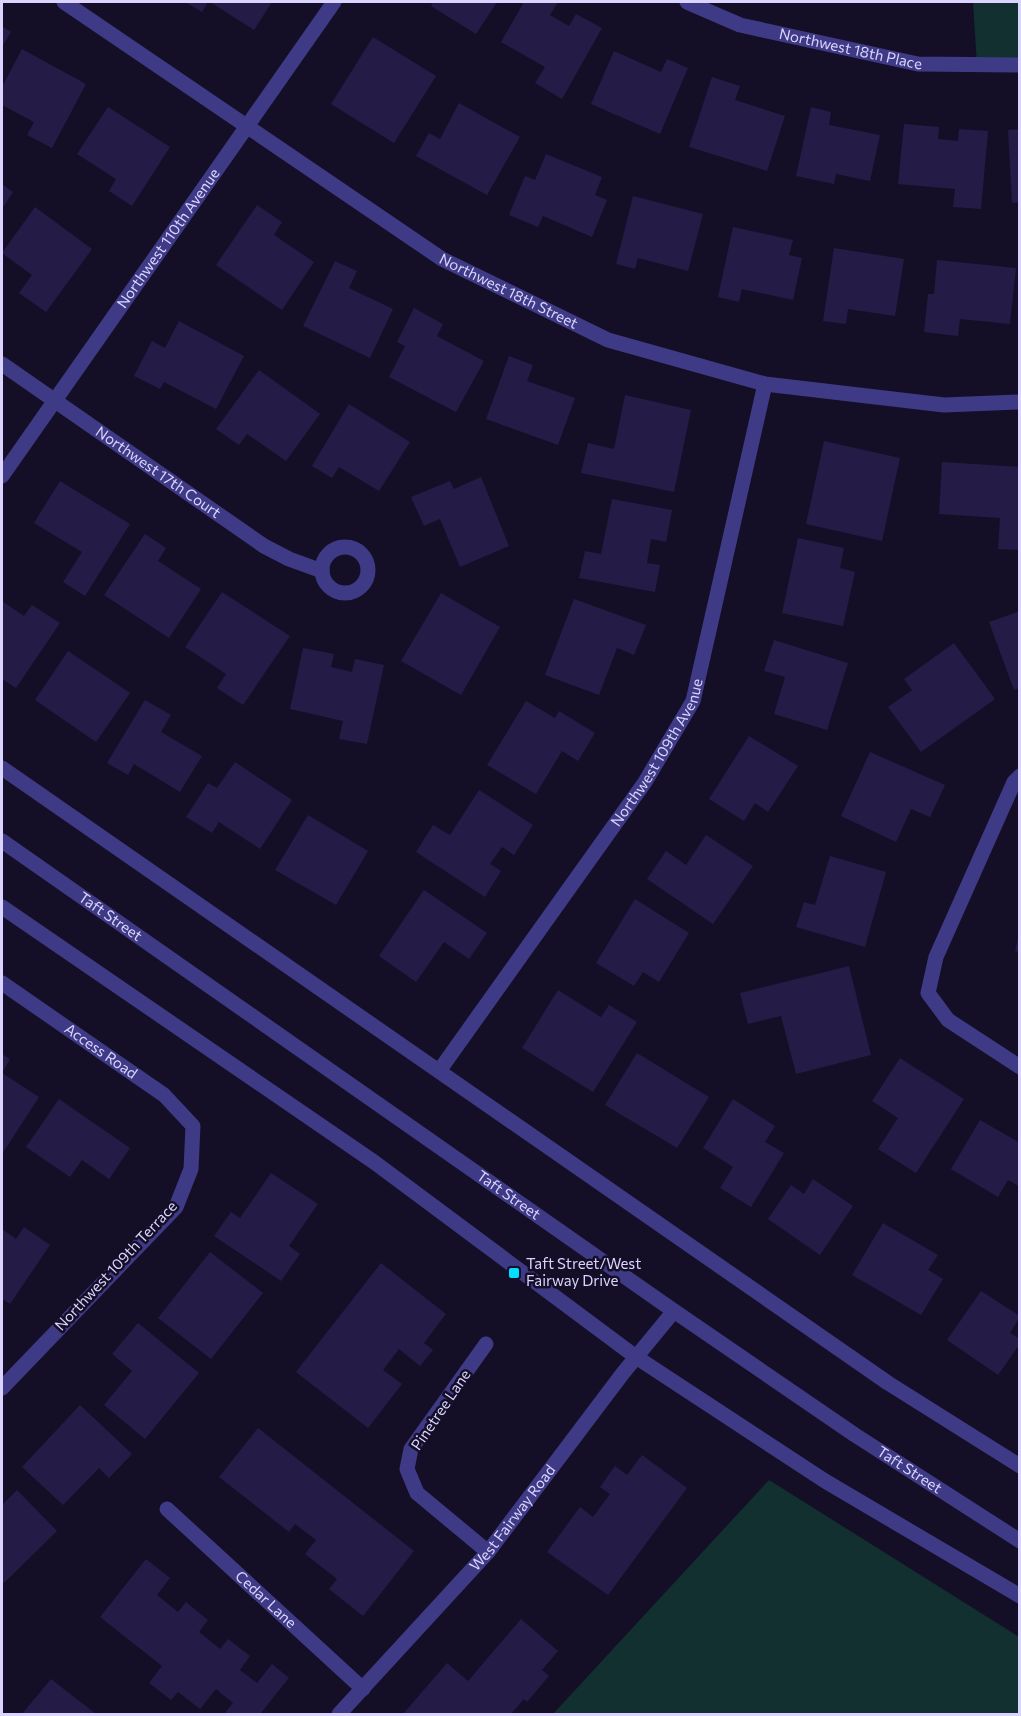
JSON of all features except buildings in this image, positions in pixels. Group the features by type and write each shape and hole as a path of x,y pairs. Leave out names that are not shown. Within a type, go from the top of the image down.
{"street":[{"name":"Northwest 18th Street","path":"64,2 442,259 608,340 765,384 944,405 1020,402"},
{"name":"Northwest 110th Avenue","path":"2,476 334,2"},
{"name":"Northwest 18th Place","path":"687,2 740,25 918,64 1020,65"},
{"name":"Northwest 17th Court","path":"2,364 264,546 322,571"},
{"name":"Northwest 109th Avenue","path":"439,1071 645,782 693,701 765,384"},
{"path":"2,768 888,1383 1020,1466"},
{"path":"1020,776 1014,782 936,957 928,993 948,1020 1020,1067"},
{"name":"Taft Street","path":"2,840 674,1311 855,1435 1020,1541"},
{"path":"2,907 374,1162 636,1357 825,1481 1020,1596"},
{"name":"Access Road","path":"2,983 164,1095 193,1126"},
{"name":"Northwest 109th Terrace","path":"2,1388 176,1207 191,1169 193,1126"},
{"name":"West Fairway Road","path":"339,1714 488,1552 636,1357 674,1311"},
{"name":"Pinetree Lane","path":"486,1344 411,1449 407,1469 417,1493 488,1552"},
{"name":"Cedar Lane","path":"167,1509 363,1689"}],"green space":[{"path":"973,2 1019,2 1019,65 977,65"},
{"path":"769,1480 1019,1637 1019,1714 553,1714"}],"place":[{"name":"Taft Street/West Fairway Drive","path":"514,1273"}]}
